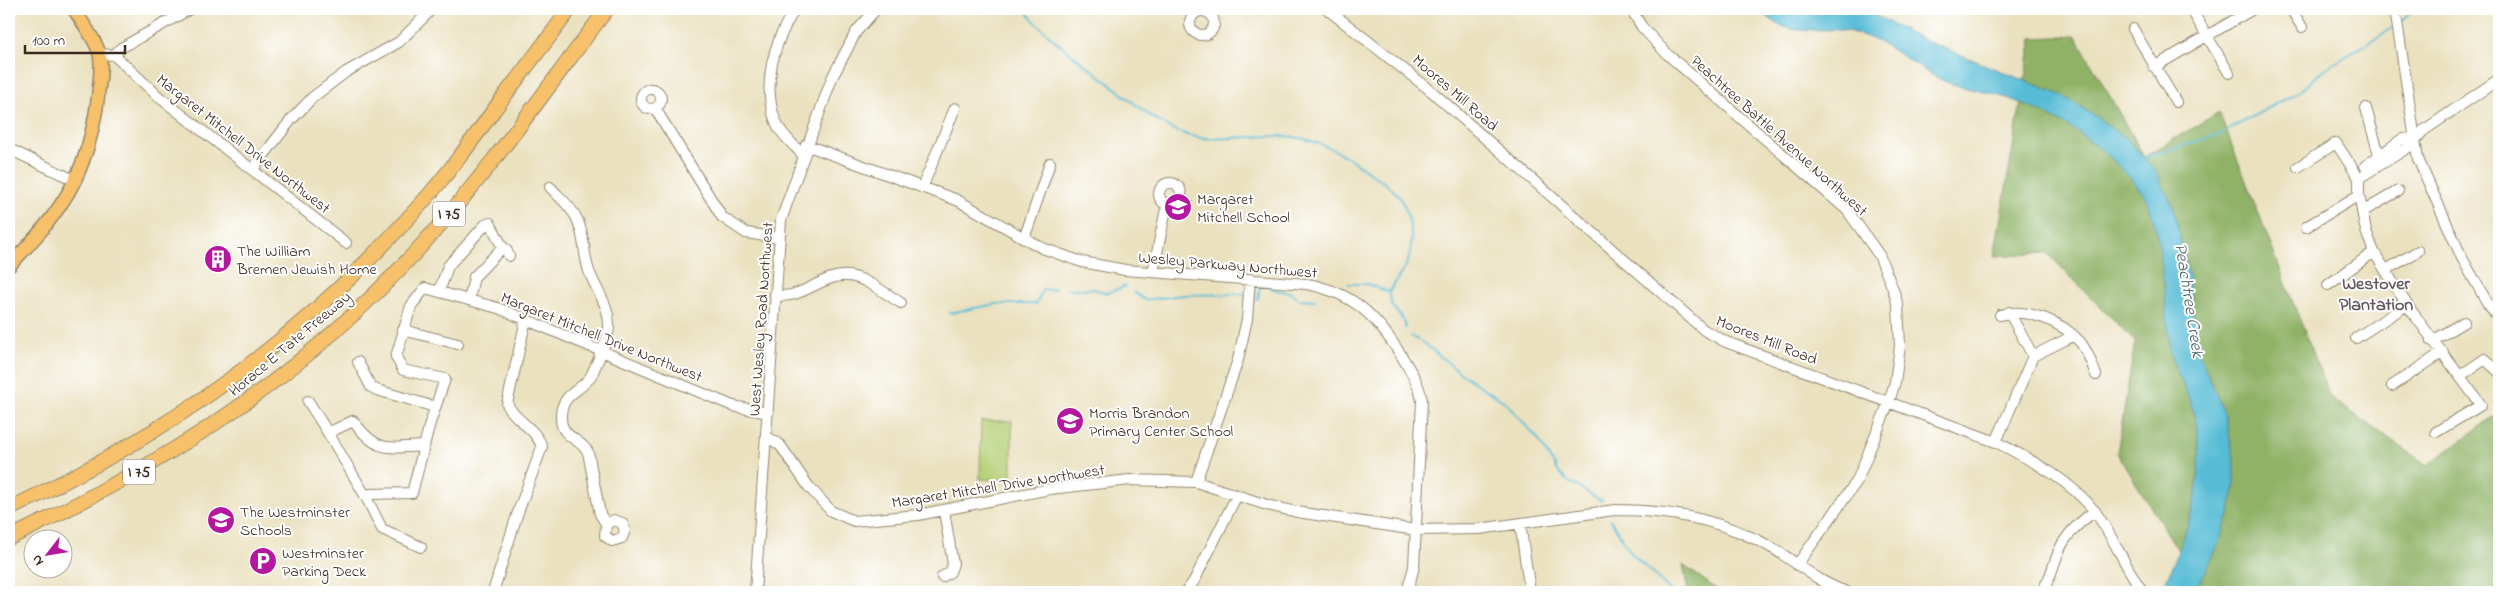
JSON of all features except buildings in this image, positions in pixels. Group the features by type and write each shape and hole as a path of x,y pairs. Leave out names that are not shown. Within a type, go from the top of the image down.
{"highway":[{"name":"Horace E Tate Freeway","path":"9,509 96,466 182,414 244,371 317,311 358,272 423,202 570,9"},
{"name":"Horace E Tate Freeway","path":"9,538 82,503 184,445 261,391 326,338 400,268 446,218 606,9"}],"main road":[{"path":"9,266 53,216 76,181 87,152 95,117 100,81 100,54 74,9"}],"street":[{"path":"100,54 114,55 120,48 190,9"},
{"path":"252,169 313,97 346,72 399,42 432,9"},
{"path":"795,9 775,49 771,69 771,88 776,123 805,150"},
{"name":"West Wesley Road Northwest","path":"755,592 779,238 786,202 832,78 844,52 856,32 876,9"},
{"name":"Moores Mill Road","path":"1327,9 1430,90 1704,330 1726,342 1996,442 2028,459 2062,481 2095,512 2143,592"},
{"name":"Peachtree Battle Avenue Northwest","path":"1631,9 1642,27 1667,54 1847,210 1866,234 1887,271 1898,306 1900,346 1895,382 1889,402 1857,481 1797,565"},
{"path":"2191,9 2229,73"},
{"path":"2154,67 2253,9"},
{"path":"2291,9 2302,27"},
{"path":"2395,11 2418,159 2435,202 2462,258 2488,304 2499,318"},
{"path":"2133,29 2176,102"},
{"name":"Margaret Mitchell Drive Northwest","path":"114,55 159,97 346,244"},
{"path":"2357,176 2409,147 2414,138 2499,79"},
{"path":"655,108 722,217 746,233 779,238"},
{"path":"922,188 955,108"},
{"path":"2366,108 2379,155"},
{"path":"2357,176 2379,155 2402,139 2414,138"},
{"path":"2298,167 2336,143 2357,176 2358,195 2374,252 2407,305 2480,405 2436,432"},
{"path":"9,149 76,181"},
{"name":"Wesley Parkway Northwest","path":"805,150 957,200 978,210 1024,239 1082,262 1102,267 1153,272 1307,284 1334,291 1364,309 1388,335 1416,380 1422,400 1414,567 1406,592"},
{"path":"1024,239 1050,163"},
{"path":"550,187 569,206 577,219 588,269 608,309 610,330 591,376 570,394 563,404 560,417 563,429 568,436 584,446 588,452 600,514 606,524"},
{"path":"2362,212 2398,191"},
{"path":"2306,227 2358,195"},
{"path":"1153,272 1167,204"},
{"path":"439,292 448,266 485,225 490,223 506,252 474,277 469,300"},
{"path":"2386,270 2418,251"},
{"path":"2328,285 2374,252"},
{"path":"775,294 789,296 822,282 850,276 901,303"},
{"path":"1196,482 1238,360 1247,319 1250,279"},
{"name":"Margaret Mitchell Drive Northwest","path":"403,330 411,306 425,288 526,319 600,352 733,406 768,413"},
{"path":"2356,338 2407,305"},
{"path":"2033,356 2005,314 2025,314 2051,322 2073,336 2085,351 2096,375"},
{"path":"493,592 517,515 542,447 535,433 509,410 507,404 526,319"},
{"path":"2432,341 2464,322"},
{"path":"366,497 370,494 412,493 444,379 402,370 396,357 403,330 458,344"},
{"path":"1996,442 2033,356 2073,336"},
{"path":"2392,386 2443,352"},
{"path":"2460,376 2485,359 2499,372"},
{"path":"358,362 371,387 435,407"},
{"path":"308,401 366,497 382,529 421,547"},
{"path":"330,436 332,431 353,421 365,436 386,448 424,446"},
{"name":"Margaret Mitchell Drive Northwest","path":"766,436 780,445 819,499 831,511 842,517 867,521 944,511 1084,483 1130,480 1196,482 1297,512 1416,530 1461,530 1616,510 1670,513 1743,532 1826,583 1847,592"},
{"path":"1186,592 1194,581 1237,495"},
{"path":"942,577 950,572 953,564 944,511"},
{"path":"2042,592 2052,574 2057,554 2070,532 2095,512"},
{"path":"1520,523 1530,592"}],"green space":[{"path":"2076,36 2144,157 2219,112 2330,397 2427,465 2494,416 2499,423 2499,592 2204,592 2117,453 2135,342 2047,253 1994,256 2032,38"},
{"path":"981,421 1012,421 1012,480 980,479"},
{"path":"1683,565 1721,592 1688,592"}],"water":[{"name":"Peachtree Creek","path":"1760,9 1863,9 1926,41 2061,95 2097,117 2129,141 2155,170 2173,206 2189,277 2198,351 2225,415 2235,463 2235,483 2230,513 2216,550 2195,592 2161,592 2194,504 2198,482 2198,435 2193,411 2171,352 2163,272 2157,237 2148,203 2141,191 2106,154 2078,132 2048,115 2007,98 1949,83 1925,71 1879,42 1867,37 1841,30 1794,30 1771,20"}],"waterway":[{"path":"1024,9 1043,30 1064,48 1145,112 1174,130 1196,137 1210,138 1281,136 1304,139 1340,153 1388,186 1400,199 1408,216 1410,226 1410,255 1405,267 1389,292 1392,306 1405,322 1405,328"},
{"path":"2402,21 2414,9"},
{"path":"2144,158 2221,134 2300,91 2322,71 2394,27"},
{"path":"1349,284 1367,284 1389,292"},
{"path":"1066,289 1094,289 1107,293 1126,286"},
{"path":"1254,297 1258,299 1260,286 1268,286 1276,290 1292,293 1298,299 1315,300"},
{"path":"950,313 996,304 1036,304 1043,290 1055,289"},
{"path":"1133,292 1145,300 1184,295 1244,294"},
{"path":"1411,336 1425,344 1463,375 1505,402 1538,439 1559,473 1566,480 1602,501"},
{"path":"1610,519 1631,553 1672,592"}],"place":[{"name":"Margaret Mitchell School","path":"1178,207"},
{"name":"The William Bremen Jewish Home","path":"218,259"},
{"name":"Morris Brandon Primary Center School","path":"1070,421"},
{"name":"The Westminster Schools","path":"221,520"},
{"name":"Westminster Parking Deck","path":"263,561"}],"district":[{"name":"Westover Plantation","path":"2376,293"}]}
